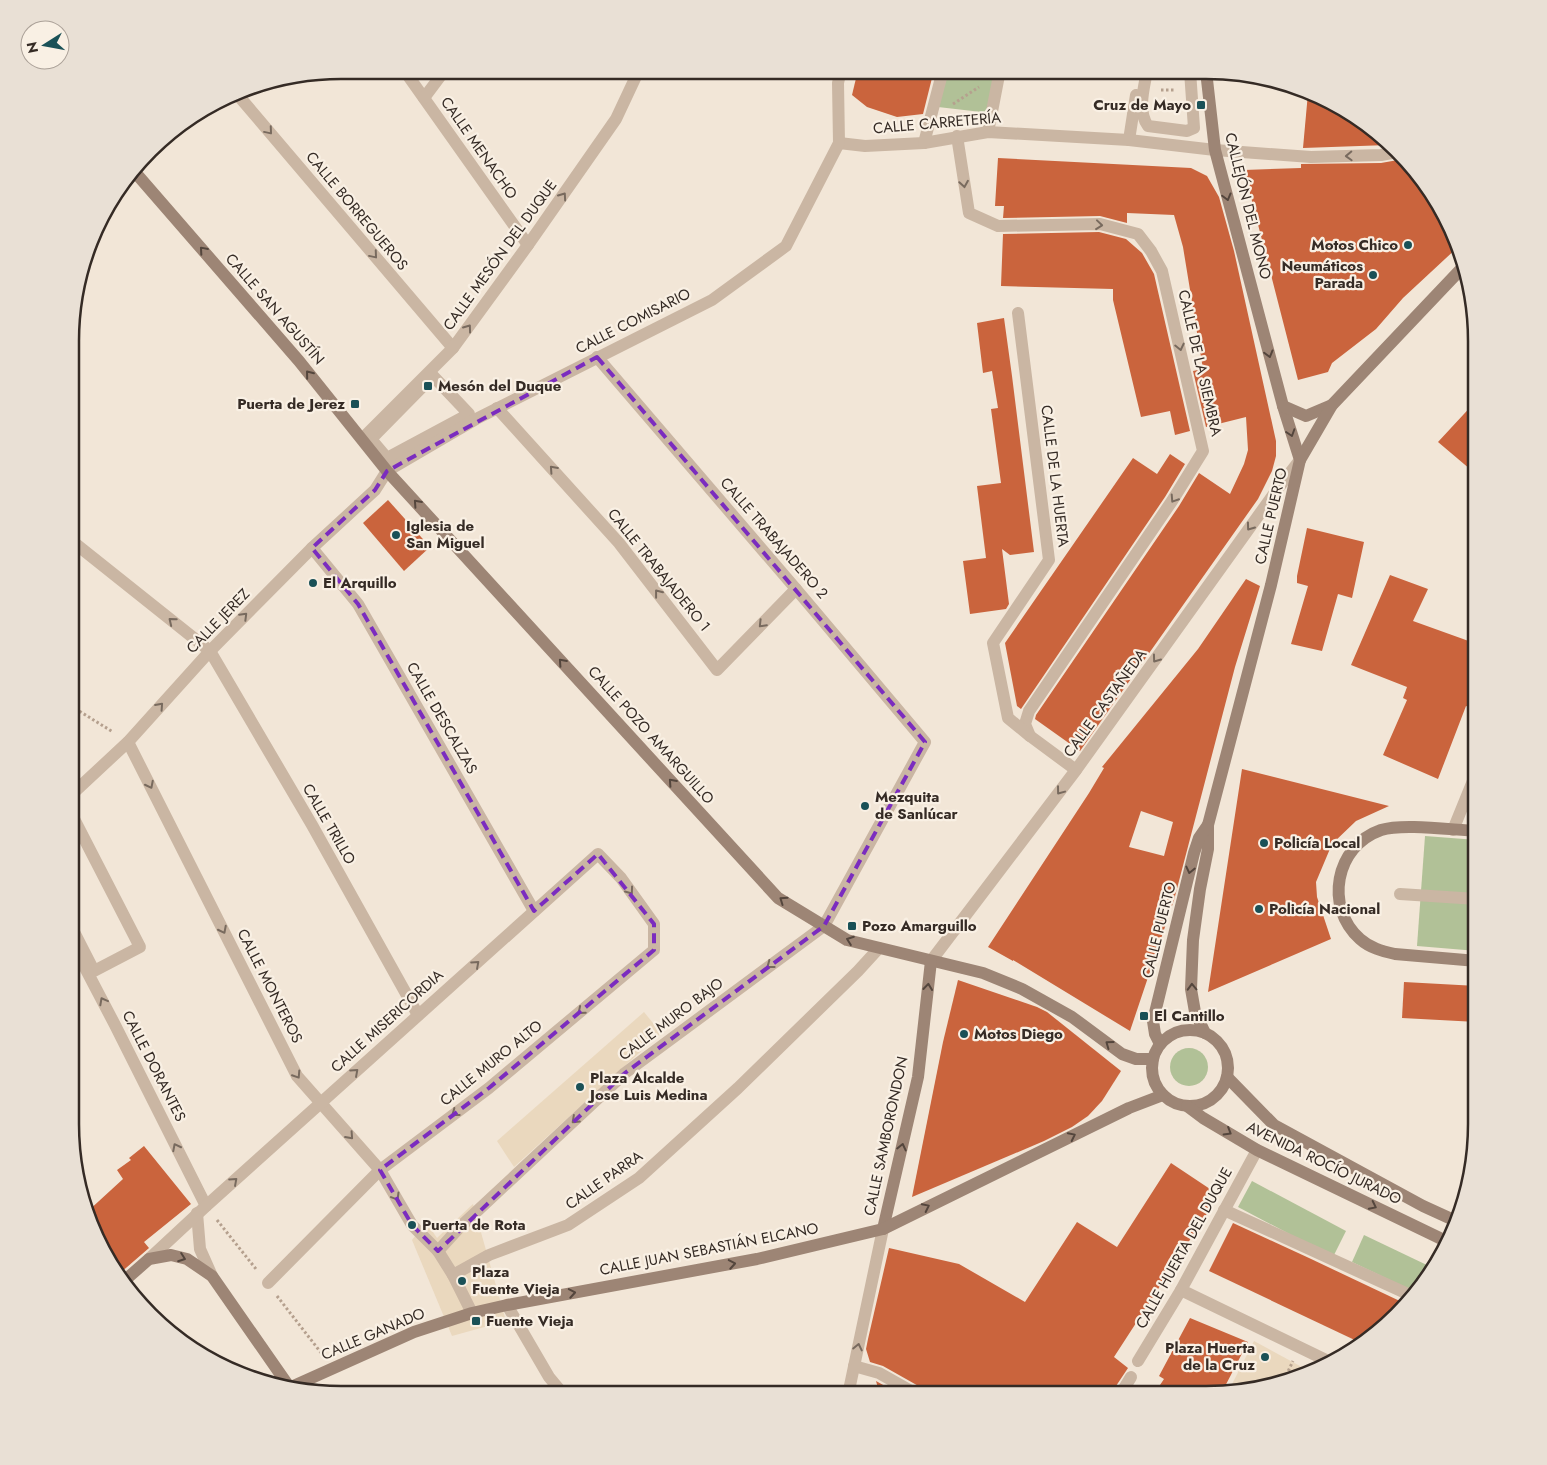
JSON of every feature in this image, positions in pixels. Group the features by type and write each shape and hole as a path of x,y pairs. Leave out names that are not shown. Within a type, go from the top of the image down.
{"street":[{"name":"CALLE MENACHO","path":"410,79 528,245"},
{"path":"424,98 438,79"},
{"name":"CALLE MESÓN DEL DUQUE","path":"362,439 453,348 616,119 635,79"},
{"path":"839,79 839,143"},
{"path":"924,143 941,79"},
{"path":"988,132 998,79"},
{"path":"1129,140 1138,79"},
{"path":"1146,79 1142,111 1144,121 1148,126 1186,131 1194,128 1191,79"},
{"name":"CALLEJÓN DEL MONO","path":"1207,79 1215,150 1283,406 1300,460"},
{"name":"CALLE BORREGUEROS","path":"241,99 453,348"},
{"name":"CALLE CARRETERÍA","path":"839,143 865,146 924,143 988,132 1129,140 1215,150 1311,157 1390,153"},
{"name":"CALLE DE LA SIEMBRA","path":"957,136 969,213 998,226 1100,224 1138,234 1151,251 1162,271 1203,452 1172,501 1029,711 1025,724 1030,736"},
{"name":"CALLE COMISARIO","path":"387,464 712,300 786,246 839,143"},
{"name":"CALLE SAN AGUSTÍN","path":"138,175 299,361 362,439 387,464"},
{"name":"CALLE PUERTO","path":"1205,1033 1195,1012 1191,989 1193,940 1208,850 1208,825 1271,585 1300,460 1332,405 1459,272"},
{"name":"CALLE DE LA HUERTA","path":"1018,313 1049,560 993,643 1008,718 1030,736"},
{"name":"CALLE TRABAJADERO 2","path":"597,357 926,742 824,926"},
{"path":"433,376 469,414 387,464 371,439 433,376"},
{"path":"1283,406 1306,416 1332,405"},
{"name":"CALLE TRABAJADERO 1","path":"497,408 619,542 717,670 796,588"},
{"name":"CALLE CASTAÑEDA","path":"931,961 1076,770 1300,460"},
{"name":"CALLE JEREZ","path":"79,788 128,742 210,651 312,548 375,490 387,464"},
{"name":"CALLE POZO AMARGUILLO","path":"387,464 778,898 847,940 983,973 1022,989 1072,1017 1122,1054 1136,1060 1153,1059"},
{"path":"79,547 210,651"},
{"name":"CALLE DESCALZAS","path":"312,548 358,604 534,911"},
{"name":"CALLE TRILLO","path":"210,651 307,817 418,1016"},
{"path":"1030,736 1076,770"},
{"name":"CALLE MONTEROS","path":"128,742 297,1076 380,1170 412,1225 438,1251"},
{"path":"1453,830 1468,793"},
{"name":"CALLE PUERTO","path":"1160,1044 1155,1034 1153,1021 1194,852 1199,838 1208,825"},
{"path":"1468,831 1394,827 1370,835 1360,842 1345,861 1340,873 1338,897 1340,909 1349,926 1361,940 1371,947 1382,952 1395,954 1468,960"},
{"path":"79,829 140,947 94,971 79,942"},
{"name":"CALLE MISERICORDIA","path":"149,1259 598,854"},
{"name":"CALLE MURO ALTO","path":"268,1283 380,1170 489,1088 654,950 654,924 621,878 598,854"},
{"path":"1400,894 1468,898"},
{"name":"CALLE MURO BAJO","path":"438,1251 459,1228 625,1073 824,926"},
{"name":"CALLE PARRA","path":"453,1275 489,1255 568,1225 639,1178 738,1088 858,971 879,948"},
{"name":"CALLE DORANTES","path":"79,957 115,1025 202,1210"},
{"name":"CALLE SAMBORONDON","path":"882,1229 918,1077 931,961"},
{"path":"1193,1030 1205,1033 1221,1046 1226,1056 1228,1066 1227,1077 1220,1091 1208,1102 1198,1105 1187,1106 1170,1100 1163,1095 1156,1084 1152,1072 1153,1059 1160,1044 1169,1036 1181,1031 1193,1030"},
{"name":"AVENIDA ROCÍO JURADO","path":"1227,1077 1274,1124 1423,1206 1450,1219"},
{"name":"CALLE JUAN SEBASTIÁN ELCANO","path":"472,1313 758,1259 882,1229 1129,1108 1163,1095"},
{"name":"AVENIDA ROCÍO JURADO","path":"1187,1106 1203,1118 1257,1150 1442,1238"},
{"name":"CALLE HUERTA DEL DUQUE","path":"1138,1361 1181,1290 1257,1150"},
{"path":"202,1210 200,1248 212,1276 284,1380"},
{"path":"1224,1210 1406,1293"},
{"path":"850,1386 882,1229"},
{"path":"438,1251 453,1275 472,1313"},
{"path":"128,1277 149,1259 171,1255 187,1259 212,1276"},
{"path":"1181,1290 1323,1359"},
{"path":"507,1305 549,1377 556,1386"},
{"name":"CALLE GANADO","path":"301,1383 414,1332 472,1313"},
{"path":"854,1366 880,1373 902,1386"},
{"path":"1125,1386 1131,1377"}],"path":[{"path":"931,117 962,99 985,82"},
{"path":"79,710 128,742"}],"highlighted area":[{"path":"597,357 925,742 824,926 625,1073 438,1251 412,1225 380,1170 489,1088 654,950 654,924 598,854 534,911 358,604 312,548 375,490 387,471"}],"green space":[{"path":"946,79 995,79 990,113 938,107"},
{"path":"1425,836 1468,839 1468,950 1417,946"},
{"path":"1189,1048 1203,1053 1208,1067 1203,1081 1189,1086 1175,1081 1170,1067 1175,1053"},
{"path":"1252,1181 1346,1231 1333,1257 1238,1207"},
{"path":"1364,1235 1427,1265 1409,1289 1352,1262"}],"shaded area":[{"name":"Plaza Alcalde Jose Luis Medina","path":"644,1012 661,1033 514,1167 497,1141"},
{"name":"Plaza Fuente Vieja","path":"473,1204 506,1321 452,1336 412,1240 426,1222 437,1238"},
{"name":"Plaza Huerta de la Cruz","path":"1254,1341 1303,1368 1258,1381 1232,1385"}],"building":[{"path":"856,79 932,79 923,114 897,117 867,107 852,95"},
{"path":"1307,99 1338,114 1380,145 1303,148"},
{"path":"998,158 1191,168 1207,176 1219,197 1234,251 1276,441 1276,456 1272,471 1258,499 1080,751 1035,719 1036,715 1179,506 1199,473 1230,494 1244,464 1248,450 1246,417 1206,427 1193,371 1203,369 1183,247 1174,215 1127,213 1127,223 1100,216 1003,218 1004,206 995,206"},
{"path":"1396,160 1414,181 1433,210 1453,252 1403,298 1376,329 1332,363 1328,372 1298,380 1244,170 1301,168 1301,164 1381,163"},
{"path":"1099,232 1126,239 1142,253 1154,274 1190,431 1175,435 1170,411 1141,417 1113,300 1113,289 1001,286 1003,234"},
{"path":"1004,318 1034,552 1010,555 1002,549 1009,604 1006,609 970,614 963,561 986,558 977,486 1001,483 991,409 998,408 992,371 983,373 977,323"},
{"path":"1468,410 1468,467 1438,442"},
{"path":"1170,454 1185,464 1165,497 1021,709 1017,706 1005,643 1133,458 1157,474"},
{"name":"Iglesia de San Miguel","path":"388,500 430,547 404,571 363,523"},
{"path":"1307,528 1364,542 1352,598 1338,594 1322,651 1291,644 1308,586 1297,583"},
{"path":"1390,575 1428,589 1413,621 1468,641 1468,707 1466,706 1438,779 1383,755 1407,700 1403,698 1407,687 1351,665"},
{"path":"1246,579 1260,586 1235,667 1174,900 1130,1031 1013,960 988,947 1089,793 1104,768 1102,767 1198,649","holes":["1141,811 1173,822 1164,856 1129,847"]},
{"path":"1242,769 1389,806 1356,821 1332,844 1316,882 1317,897 1331,939 1208,992"},
{"path":"958,980 1047,1012 1121,1071 1102,1101 1088,1116 1072,1127 1044,1141 912,1197 943,1042"},
{"path":"1404,982 1468,986 1468,1022 1402,1018"},
{"path":"144,1146 191,1204 144,1242 149,1248 123,1270 106,1240 92,1207 123,1179 117,1170 131,1160 129,1158"},
{"path":"1171,1163 1219,1195 1114,1357 1128,1368 1116,1386 918,1386 883,1366 870,1362 866,1349 889,1248 959,1264 1025,1302 1077,1222 1117,1247"},
{"path":"1233,1223 1400,1301 1392,1310 1355,1340 1209,1271"},
{"path":"1190,1318 1248,1342 1225,1386 1159,1386 1164,1379 1159,1376"},
{"path":"876,1381 885,1386 877,1386"}],"place":[{"name":"Cruz de Mayo","path":"1201,105"},
{"name":"Motos Chico","path":"1408,245"},
{"name":"Neumáticos Parada","path":"1373,275"},
{"name":"Mesón del Duque","path":"428,386"},
{"name":"Puerta de Jerez","path":"355,404"},
{"name":"Iglesia de San Miguel","path":"396,535"},
{"name":"El Arquillo","path":"313,583"},
{"name":"Mezquita de Sanlúcar","path":"865,806"},
{"name":"Policía Local","path":"1264,843"},
{"name":"Policía Nacional","path":"1259,909"},
{"name":"Pozo Amarguillo","path":"852,926"},
{"name":"El Cantillo","path":"1144,1016"},
{"name":"Motos Diego","path":"964,1034"},
{"name":"Plaza Alcalde Jose Luis Medina","path":"580,1087"},
{"name":"Puerta de Rota","path":"412,1225"},
{"name":"Plaza Fuente Vieja","path":"462,1281"},
{"name":"Fuente Vieja","path":"476,1321"},
{"name":"Plaza Huerta de la Cruz","path":"1265,1357"}]}
